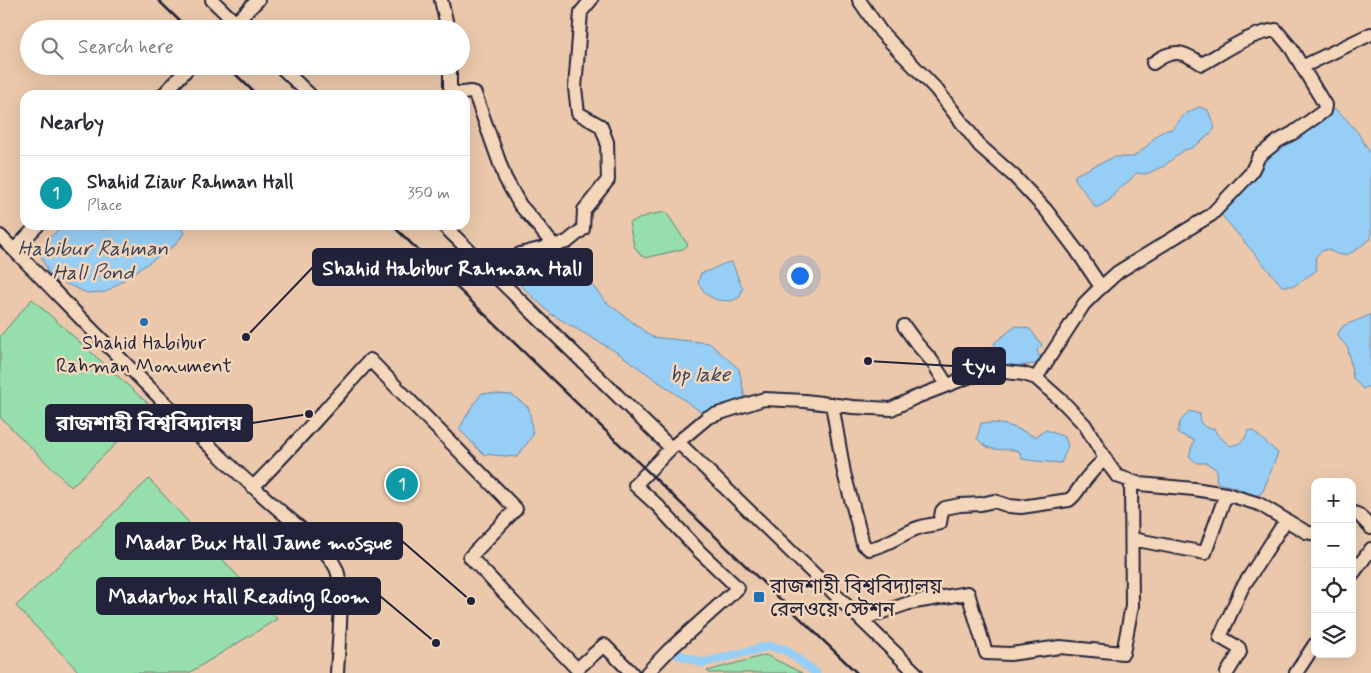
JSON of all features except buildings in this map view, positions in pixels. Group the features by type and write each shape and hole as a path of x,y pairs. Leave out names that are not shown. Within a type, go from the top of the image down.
{"street":[{"path":"212,0 229,20"},
{"path":"241,20 258,0"},
{"path":"441,0 446,20"},
{"path":"496,278 520,254 567,242 583,229 584,210 608,180 607,142 601,126 578,113 575,88 581,12 591,0"},
{"path":"859,0 881,32 936,89 980,146 1015,177 1046,210 1102,288"},
{"path":"1036,378 1084,304 1118,272 1211,215 1251,173 1259,156 1278,141 1294,133 1324,111 1325,106 1291,48 1276,30 1247,38 1202,64 1180,53 1171,53 1153,63"},
{"path":"1304,70 1306,65 1371,34"},
{"path":"168,90 182,75"},
{"path":"289,75 305,90"},
{"path":"450,75 452,90"},
{"path":"470,92 476,94 505,178 520,206 554,246"},
{"path":"14,250 33,230"},
{"path":"448,230 496,278 862,619 916,673"},
{"path":"0,236 175,414 314,541 330,558 337,569 340,598 337,673"},
{"path":"904,326 932,361 947,385"},
{"path":"253,487 291,449 370,360 516,509 470,557 577,669 604,645 632,673"},
{"path":"647,673 668,651 738,588 635,485 675,445 708,417 764,398 891,409 970,376 1005,372 1024,374 1036,378 1085,424 1116,476 1140,484 1226,494 1259,504 1311,533"},
{"path":"832,404 844,473 862,544 869,549 921,527 940,523 941,513 945,508 994,502 1021,507 1069,500 1105,459"},
{"path":"862,619 909,603 968,593 986,653 1010,654 1060,647 1123,653 1132,606 1130,481"},
{"path":"1132,539 1205,552 1226,494"},
{"path":"1356,514 1371,528"},
{"path":"1227,673 1240,652 1239,648 1220,637 1242,588 1286,520"},
{"path":"1356,569 1371,549"},
{"path":"1296,673 1311,650"}],"green space":[{"path":"666,212 688,245 683,249 645,258 641,256 634,246 629,223 649,215"},
{"path":"32,299 153,408 71,487 0,417 0,336"},
{"path":"149,479 277,619 189,673 80,673 16,606"},
{"path":"766,655 802,673 709,673 707,671"}],"water":[{"path":"1199,107 1208,110 1215,128 1207,137 1192,148 1184,150 1164,166 1146,174 1136,173 1119,188 1110,200 1096,208 1075,179 1075,175 1114,157 1133,157 1157,135 1172,129 1185,114"},
{"path":"1330,109 1336,110 1345,118 1358,133 1371,154 1371,239 1346,255 1340,255 1328,249 1320,252 1315,258 1317,270 1294,286 1282,286 1218,211 1264,158"},
{"name":"Habibur Rahman Hall Pond","path":"58,230 182,230 184,233 175,245 106,292 87,293 57,280 49,274 40,254 49,238"},
{"name":"bp lake","path":"541,250 580,271 605,301 652,337 709,343 739,369 746,404 708,417 618,353 551,314 515,280"},
{"path":"732,262 743,287 740,297 732,301 717,300 707,295 698,283 701,273"},
{"path":"1371,315 1371,385 1363,389 1353,378 1348,348 1337,335 1343,326"},
{"path":"1016,326 1030,329 1042,345 1037,350 1039,356 1044,357 1044,359 1037,364 1003,367 994,343"},
{"path":"482,393 512,395 529,408 533,435 517,457 483,454 459,429"},
{"path":"1189,411 1200,414 1200,422 1206,428 1214,428 1216,433 1230,446 1242,441 1248,431 1252,430 1278,453 1263,491 1259,495 1252,495 1235,487 1218,483 1216,479 1217,470 1207,463 1197,463 1189,456 1194,440 1177,433 1180,422"},
{"path":"981,423 996,423 1009,426 1035,437 1046,430 1065,437 1068,446 1061,463 1022,459 1019,451 992,449 982,443 977,438"}],"waterway":[{"path":"668,651 703,663 769,646 786,650 816,673"}],"railway":[{"path":"158,0 179,20"},
{"path":"236,75 252,90"},
{"path":"397,230 857,673"}],"place":[{"name":"Shahid Habibur Rahman Monument","path":"144,322"},
{"name":"Shahid Habibur Rahman Hall","path":"246,337"},
{"name":"tyu","path":"868,361"},
{"name":"রাজশাহী বিশ্ববিদ্যালয়","path":"309,414"},
{"name":"Shahid Ziaur Rahman Hall","path":"402,484"},
{"name":"রাজশাহী বিশ্ববিদ্যালয় রেলওয়ে স্টেশন","path":"759,597"},
{"name":"Madar Bux Hall Jame mosque","path":"471,601"},
{"name":"Madarbox Hall Reading Room","path":"436,643"}]}
